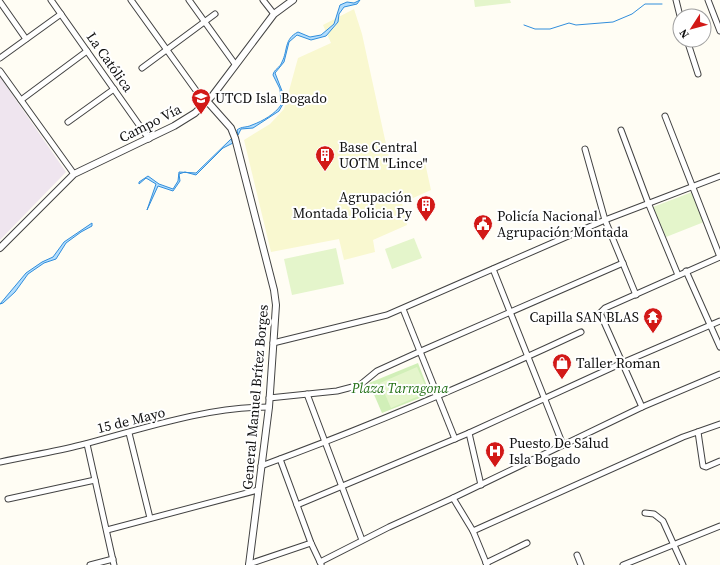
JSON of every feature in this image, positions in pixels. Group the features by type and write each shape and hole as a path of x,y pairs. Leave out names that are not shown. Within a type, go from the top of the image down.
{"street":[{"name":"La Católica","path":"51,0 149,138"},
{"path":"131,0 206,102"},
{"path":"189,0 235,64"},
{"path":"263,0 274,14"},
{"name":"Campo Vía","path":"0,248 74,174 189,118 206,102 274,14 293,0"},
{"path":"708,0 720,31"},
{"path":"0,2 26,39"},
{"path":"0,58 61,14"},
{"path":"142,68 215,14"},
{"path":"690,48 698,74"},
{"path":"21,100 87,51"},
{"path":"0,71 74,174"},
{"path":"68,122 114,89"},
{"name":"General Manuel Brítez Borges","path":"206,102 231,128 238,147 274,290 276,305 269,407 249,565"},
{"path":"642,407 600,316 600,313 606,308 720,257 665,116"},
{"path":"621,130 649,205 678,275"},
{"path":"585,149 605,220 636,295"},
{"path":"273,343 387,315 605,220 649,205 720,176"},
{"path":"269,398 337,391 360,385 377,371 623,263"},
{"path":"492,269 563,445"},
{"path":"686,271 712,325 720,347"},
{"path":"403,308 455,439"},
{"path":"297,505 469,433 622,363 720,321"},
{"path":"261,466 326,442 438,396 581,332"},
{"path":"280,459 311,543 321,564 362,540 481,485 642,407 720,374"},
{"path":"306,394 343,486 362,540"},
{"name":"15 de Mayo","path":"0,462 87,444 212,412 247,407 269,407"},
{"path":"473,532 627,462 720,424"},
{"path":"698,432 703,466 706,467 720,461"},
{"path":"129,433 150,518"},
{"path":"469,433 481,485"},
{"path":"87,444 114,565"},
{"path":"8,499 95,480"},
{"path":"107,530 258,490"},
{"path":"453,498 473,532 487,564 527,543"},
{"path":"645,513 654,514 661,518 675,544 683,565"},
{"path":"623,565 720,526"},
{"path":"249,565 311,543"},
{"path":"577,555 581,565"},
{"path":"90,565 113,559"}],"shaded area":[{"path":"0,77 66,172 0,240"}],"green space":[{"path":"474,0 510,0 511,3 475,7"},
{"path":"354,9 362,34 391,167 424,158 431,190 402,203 407,225 373,240 375,252 344,260 339,239 271,252 244,140 270,124 284,109 298,58 331,43 323,25"},
{"path":"692,192 704,222 666,237 653,207"},
{"path":"414,238 422,258 392,269 385,249"},
{"path":"336,248 344,284 292,295 284,259"},
{"name":"Plaza Tarragona","path":"418,363 430,394 382,413 369,383"},
{"name":"Plaza Tarragona","path":"417,367 428,392 391,408 380,383"}],"water":[{"path":"360,0 357,4 344,7 339,14 338,22 326,36 311,40 297,35 289,42 284,62 275,73 284,96 283,104 279,111 253,128 241,129 238,135 237,130 250,126 264,119 272,114 281,105 280,89 273,75 284,58 290,38 298,32 310,37 321,35 334,24 340,5 347,2 354,3"},
{"path":"231,139 233,143 223,148 196,175 187,172 196,173"},
{"path":"179,172 184,172 179,174 180,181 173,191 158,186 147,210 156,184 146,178 139,184 139,182 148,176 159,184 173,189 178,181"},
{"path":"92,223 92,226 66,243 56,259 44,263 28,274 15,292 0,304 26,273 42,262 53,257 64,242"}],"waterway":[{"path":"524,25 535,29 550,29 569,23 576,25 613,22 632,14 645,4 662,4"}],"place":[{"name":"UTCD Isla Bogado","path":"201,115"},
{"name":"Base Central UOTM \"Lince\"","path":"325,172"},
{"name":"Agrupación Montada Policia Py","path":"426,222"},
{"name":"Policía Nacional Agrupación Montada","path":"483,241"},
{"name":"Capilla SAN BLAS","path":"653,334"},
{"name":"Taller Roman","path":"562,380"},
{"name":"Puesto De Salud Isla Bogado","path":"495,468"}]}
